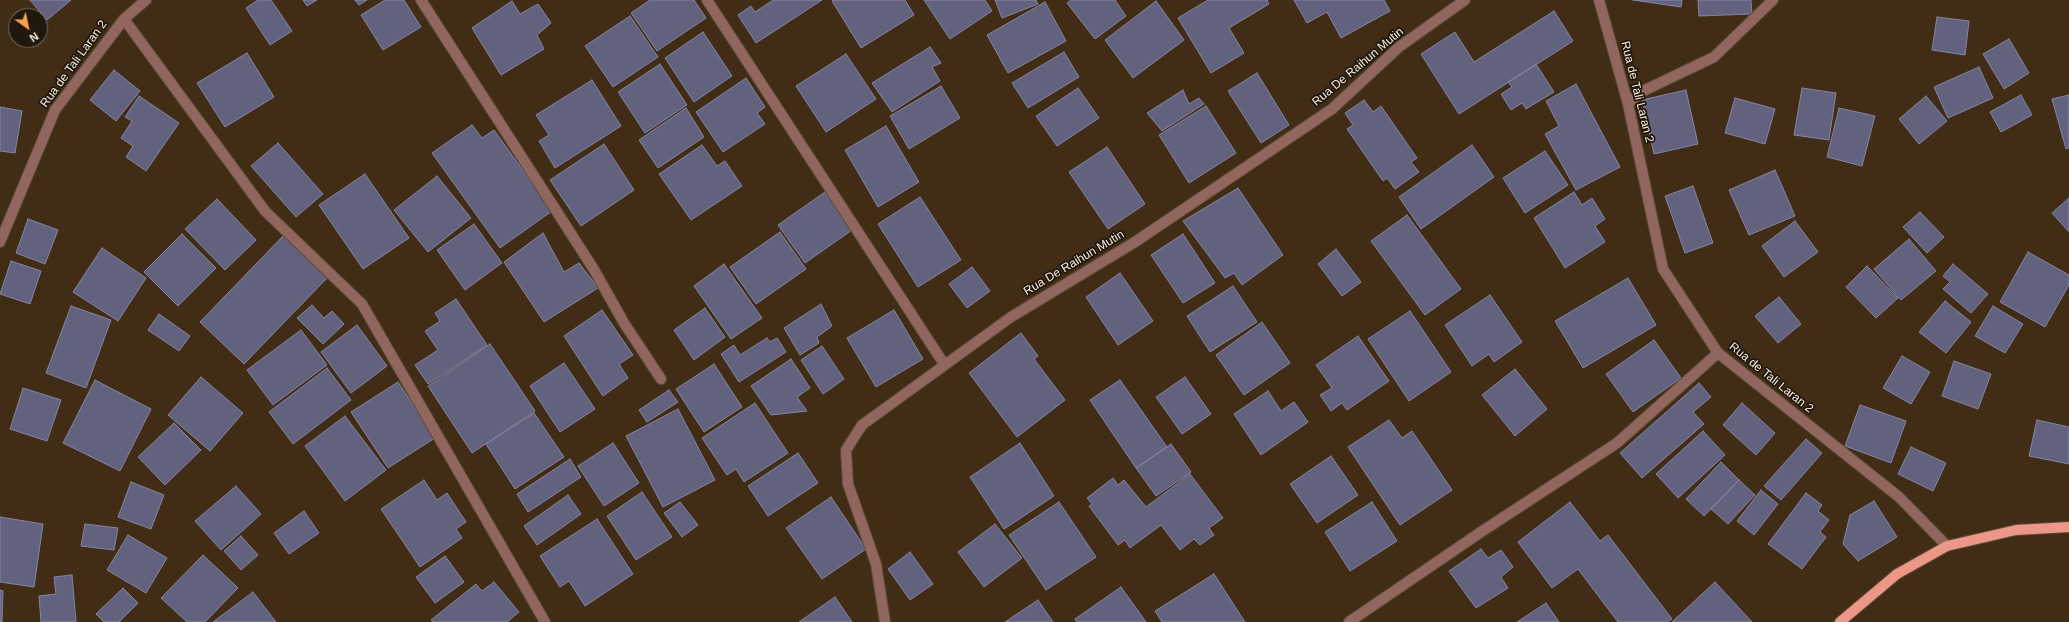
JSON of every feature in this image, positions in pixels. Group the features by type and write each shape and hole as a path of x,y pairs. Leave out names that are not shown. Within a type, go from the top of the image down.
{"main road":[{"path":"1840,622 1897,574 1947,546 2016,530 2069,528"}],"street":[{"name":"Rua de Tali Laran 2","path":"0,242 55,110 124,19 146,0"},
{"path":"421,0 593,268 624,323 661,379"},
{"path":"707,0 944,364"},
{"name":"Rua De Raihun Mutin","path":"885,622 876,564 848,484 846,450 862,424 1011,317 1134,242 1332,109 1399,47 1465,0"},
{"name":"Rua de Tali Laran 2","path":"1599,0 1628,104 1663,269 1718,353 1899,497 1947,546"},
{"path":"1628,104 1641,92 1714,58 1773,0"},
{"path":"124,19 265,211 362,304 545,622"},
{"path":"1349,622 1481,532 1617,443 1718,353"}],"building":[{"path":"30,0 71,0 48,19 48,8 37,8"},
{"path":"258,0 271,0 292,31 270,45 246,8"},
{"path":"303,0 317,0 307,6"},
{"path":"355,0 367,0 359,5"},
{"path":"385,0 404,0 421,27 383,50 361,15"},
{"path":"650,0 694,0 706,18 657,51 631,13"},
{"path":"773,0 822,0 756,43 738,15 751,6 755,12"},
{"path":"905,0 914,15 861,48 832,1"},
{"path":"924,0 985,0 992,11 950,39"},
{"path":"995,0 1036,0 1038,4 1002,18"},
{"path":"1071,0 1115,0 1126,16 1095,39 1067,3"},
{"path":"1208,0 1267,0 1269,4 1229,28 1244,53 1211,73 1178,18"},
{"path":"1294,0 1384,0 1390,11 1341,38 1327,12 1307,23"},
{"path":"1633,0 1682,0 1681,7"},
{"path":"1698,0 1751,0 1752,14 1699,16"},
{"path":"512,1 520,14 538,4 551,23 537,35 544,49 501,75 472,28"},
{"path":"1156,1 1184,40 1133,78 1105,40"},
{"path":"1045,2 1066,41 1008,73 987,35"},
{"path":"1554,11 1573,41 1459,114 1421,54 1455,32 1474,62"},
{"path":"630,16 658,57 613,87 585,46"},
{"path":"1937,17 1969,21 1965,55 1932,50"},
{"path":"703,32 732,76 694,102 665,58"},
{"path":"2009,39 2029,73 2004,89 1983,54"},
{"path":"930,47 941,63 932,67 940,81 892,112 872,83"},
{"path":"1064,52 1079,77 1028,108 1012,83"},
{"path":"247,53 274,97 225,127 197,83"},
{"path":"846,54 876,99 826,132 796,86"},
{"path":"660,64 687,105 645,133 618,92"},
{"path":"1536,64 1554,92 1526,109 1522,103 1511,110 1501,94 1512,87 1508,82"},
{"path":"1979,67 1993,98 1948,118 1934,87"},
{"path":"114,70 140,91 116,121 90,100"},
{"path":"1257,73 1289,125 1261,143 1228,91"},
{"path":"746,78 765,107 757,113 765,124 723,152 696,112"},
{"path":"592,80 621,126 555,168 539,141 549,135 536,115"},
{"path":"1576,84 1620,167 1576,190 1545,134 1559,126 1546,101"},
{"path":"941,86 960,118 909,149 890,116"},
{"path":"1078,88 1099,118 1057,146 1036,116"},
{"path":"1802,88 1836,93 1829,140 1794,135"},
{"path":"1183,90 1189,104 1199,98 1204,104 1162,131 1147,113"},
{"path":"1686,90 1698,144 1654,154 1642,100"},
{"path":"2021,95 2032,115 2001,132 1990,112"},
{"path":"2069,95 2069,148 2066,149 2052,99"},
{"path":"139,96 179,123 146,171 126,157 133,146 121,138 132,121 125,117"},
{"path":"1926,96 1947,121 1919,144 1899,119"},
{"path":"1735,98 1775,109 1765,144 1725,133"},
{"path":"1364,100 1373,112 1381,106 1417,158 1411,162 1419,172 1395,189 1387,178 1383,181 1347,129 1353,125 1345,113"},
{"path":"1206,106 1236,153 1189,183 1159,135"},
{"path":"0,107 22,111 15,153 0,151"},
{"path":"686,108 704,137 658,168 639,140"},
{"path":"1839,108 1875,116 1862,166 1827,157"},
{"path":"472,125 482,138 494,130 552,211 500,248 432,153"},
{"path":"886,126 919,182 878,207 845,150"},
{"path":"278,143 323,194 296,217 251,166"},
{"path":"604,144 634,190 581,226 550,180"},
{"path":"702,145 717,166 725,161 742,186 691,220 659,174"},
{"path":"1472,145 1494,177 1421,229 1399,197"},
{"path":"1107,147 1145,204 1108,229 1069,172"},
{"path":"1545,151 1568,185 1525,213 1503,178"},
{"path":"1775,170 1795,216 1749,235 1729,190"},
{"path":"365,174 409,238 363,269 319,205"},
{"path":"437,176 471,218 428,252 394,210"},
{"path":"1693,186 1713,243 1685,253 1665,196"},
{"path":"1238,188 1283,255 1242,285 1234,273 1225,278 1183,221"},
{"path":"825,192 852,230 805,263 778,225"},
{"path":"1574,192 1582,205 1592,198 1605,219 1595,226 1605,242 1565,268 1534,218"},
{"path":"920,197 961,260 918,287 878,224"},
{"path":"2069,198 2069,232 2052,213"},
{"path":"217,199 256,240 225,270 185,229"},
{"path":"1920,212 1944,237 1927,253 1903,227"},
{"path":"1407,215 1461,289 1425,315 1371,241"},
{"path":"28,219 58,230 45,264 16,253"},
{"path":"1795,221 1818,252 1784,277 1762,246"},
{"path":"474,224 502,263 465,290 437,250"},
{"path":"780,232 806,269 756,304 730,267"},
{"path":"543,233 564,272 579,263 598,288 544,322 504,262"},
{"path":"182,234 216,268 178,306 144,272"},
{"path":"1183,234 1215,283 1183,303 1151,255"},
{"path":"284,235 328,277 244,364 200,322"},
{"path":"1909,239 1936,271 1901,300 1874,269"},
{"path":"102,248 146,278 118,321 73,292"},
{"path":"1336,249 1361,282 1342,296 1318,264"},
{"path":"2028,252 2069,275 2069,285 2045,327 2000,302"},
{"path":"11,261 41,271 30,304 0,294"},
{"path":"724,264 762,318 731,339 694,286"},
{"path":"1953,264 1988,294 1971,313 1943,289 1950,282 1943,276"},
{"path":"1867,266 1898,298 1876,318 1846,287"},
{"path":"972,267 990,291 967,308 949,284"},
{"path":"1120,273 1153,321 1118,345 1086,297"},
{"path":"1628,278 1656,325 1583,368 1555,321"},
{"path":"1233,286 1257,322 1210,352 1187,316"},
{"path":"1490,295 1522,342 1494,362 1489,354 1472,366 1445,325"},
{"path":"1779,297 1801,324 1778,343 1755,316"},
{"path":"456,299 487,345 428,384 415,365 438,350 425,331 440,321 435,313"},
{"path":"1945,301 1971,322 1946,353 1919,332"},
{"path":"821,304 832,326 817,337 819,343 800,355 784,328"},
{"path":"312,305 324,318 332,311 344,324 323,344 297,318"},
{"path":"71,306 111,320 86,388 46,373"},
{"path":"1993,306 2023,324 2005,353 1975,336"},
{"path":"705,308 725,337 694,360 674,330"},
{"path":"602,310 633,355 619,364 628,378 603,396 564,336"},
{"path":"894,310 923,359 876,387 847,338"},
{"path":"1410,311 1451,372 1409,401 1368,339"},
{"path":"159,314 190,336 179,351 148,330"},
{"path":"1262,322 1290,363 1244,395 1216,355"},
{"path":"357,325 387,366 351,393 321,352"},
{"path":"301,330 327,365 273,405 247,370"},
{"path":"1021,333 1038,356 1034,359 1065,400 1017,437 969,373"},
{"path":"1358,336 1389,381 1347,410 1342,403 1331,411 1320,395 1332,388 1316,365"},
{"path":"767,338 770,342 777,338 786,352 739,382 721,354 734,345 740,355"},
{"path":"1654,340 1681,378 1633,412 1606,374"},
{"path":"490,344 535,411 472,453 428,386"},
{"path":"822,346 844,379 823,394 801,360"},
{"path":"1902,356 1930,372 1911,404 1883,388"},
{"path":"791,359 810,388 797,397 807,411 771,415 751,386"},
{"path":"1954,361 1991,374 1978,409 1942,396"},
{"path":"564,363 595,409 560,432 530,386"},
{"path":"714,364 742,407 704,432 676,389"},
{"path":"327,368 351,400 293,444 269,412"},
{"path":"1515,369 1547,409 1515,436 1482,395"},
{"path":"201,377 243,413 210,451 168,415"},
{"path":"1185,377 1211,414 1182,434 1156,397"},
{"path":"95,380 151,409 120,471 63,443"},
{"path":"1120,380 1167,447 1136,468 1090,400"},
{"path":"398,382 435,438 388,468 351,412"},
{"path":"1699,383 1711,397 1693,412 1704,424 1642,478 1620,453"},
{"path":"23,388 61,400 47,441 10,429"},
{"path":"669,390 678,402 647,422 639,410"},
{"path":"1268,391 1281,411 1294,402 1308,422 1261,455 1234,414"},
{"path":"755,403 788,453 744,482 736,469 727,475 702,438"},
{"path":"1742,403 1775,433 1756,455 1723,425"},
{"path":"1860,405 1906,421 1891,463 1845,446"},
{"path":"678,409 715,480 663,507 626,436"},
{"path":"534,413 564,457 515,489 486,444"},
{"path":"345,416 386,470 345,501 305,446"},
{"path":"1389,420 1402,438 1412,431 1452,490 1400,525 1348,447"},
{"path":"2037,420 2069,427 2069,464 2029,456"},
{"path":"174,423 201,450 165,485 138,457"},
{"path":"1703,431 1725,455 1678,498 1656,474"},
{"path":"1806,439 1822,453 1781,500 1764,486"},
{"path":"613,443 639,483 604,506 578,466"},
{"path":"1020,443 1054,496 1004,529 970,477"},
{"path":"1171,444 1191,472 1156,496 1136,468"},
{"path":"1911,447 1946,463 1933,491 1898,474"},
{"path":"798,453 818,483 768,516 748,486"},
{"path":"1331,456 1358,495 1317,523 1290,484"},
{"path":"570,459 581,477 528,512 517,494"},
{"path":"1721,462 1739,480 1704,516 1686,499"},
{"path":"1190,474 1223,518 1209,528 1214,535 1200,545 1194,539 1180,550 1161,525 1130,548 1125,540 1118,545 1089,506 1092,504 1087,498 1113,478 1118,485 1124,480 1146,507"},
{"path":"424,480 437,500 447,493 466,522 456,529 462,538 420,567 381,509"},
{"path":"1739,480 1755,495 1728,524 1711,509"},
{"path":"131,482 164,495 151,529 118,517"},
{"path":"236,486 261,514 221,550 195,521"},
{"path":"1761,490 1778,504 1754,535 1737,521"},
{"path":"642,492 672,537 636,560 607,516"},
{"path":"1806,493 1822,505 1818,511 1829,520 1820,532 1826,537 1802,569 1768,544"},
{"path":"568,495 581,514 537,545 524,526"},
{"path":"831,497 866,549 822,579 786,528"},
{"path":"1874,501 1897,537 1858,561 1843,544 1850,515"},
{"path":"680,502 698,525 682,537 664,513"},
{"path":"1059,502 1096,557 1046,590 1009,535"},
{"path":"1372,502 1397,541 1350,571 1325,532"},
{"path":"1570,502 1600,541 1608,535 1672,619 1667,622 1618,622 1578,569 1552,588 1518,542"},
{"path":"304,511 319,533 289,554 274,533"},
{"path":"0,517 43,524 34,587 0,582"},
{"path":"597,519 633,574 585,606 569,581 560,587 540,556"},
{"path":"85,524 118,528 114,550 81,546"},
{"path":"995,524 1022,558 984,587 958,552"},
{"path":"128,535 167,558 146,593 107,570"},
{"path":"241,536 258,555 241,570 224,551"},
{"path":"1481,549 1488,558 1501,550 1513,567 1501,577 1508,588 1476,608 1449,571"},
{"path":"910,552 933,584 910,600 888,569"},
{"path":"203,555 238,588 205,622 187,622 161,598"},
{"path":"445,556 464,582 435,603 416,577"},
{"path":"1214,574 1245,622 1162,622 1155,611"},
{"path":"72,575 76,622 41,622 39,596 56,594 54,577"},
{"path":"494,582 519,612 507,622 433,622 431,620 476,584 482,591"},
{"path":"1715,582 1752,622 1672,622"},
{"path":"1121,587 1146,622 1077,622 1075,619"},
{"path":"123,588 138,603 119,622 104,622 96,614"},
{"path":"0,590 3,591 2,622 0,622"},
{"path":"253,592 276,622 213,622"},
{"path":"835,597 852,622 799,622"},
{"path":"1038,600 1053,622 1005,622"},
{"path":"1546,603 1559,622 1517,622"}]}
